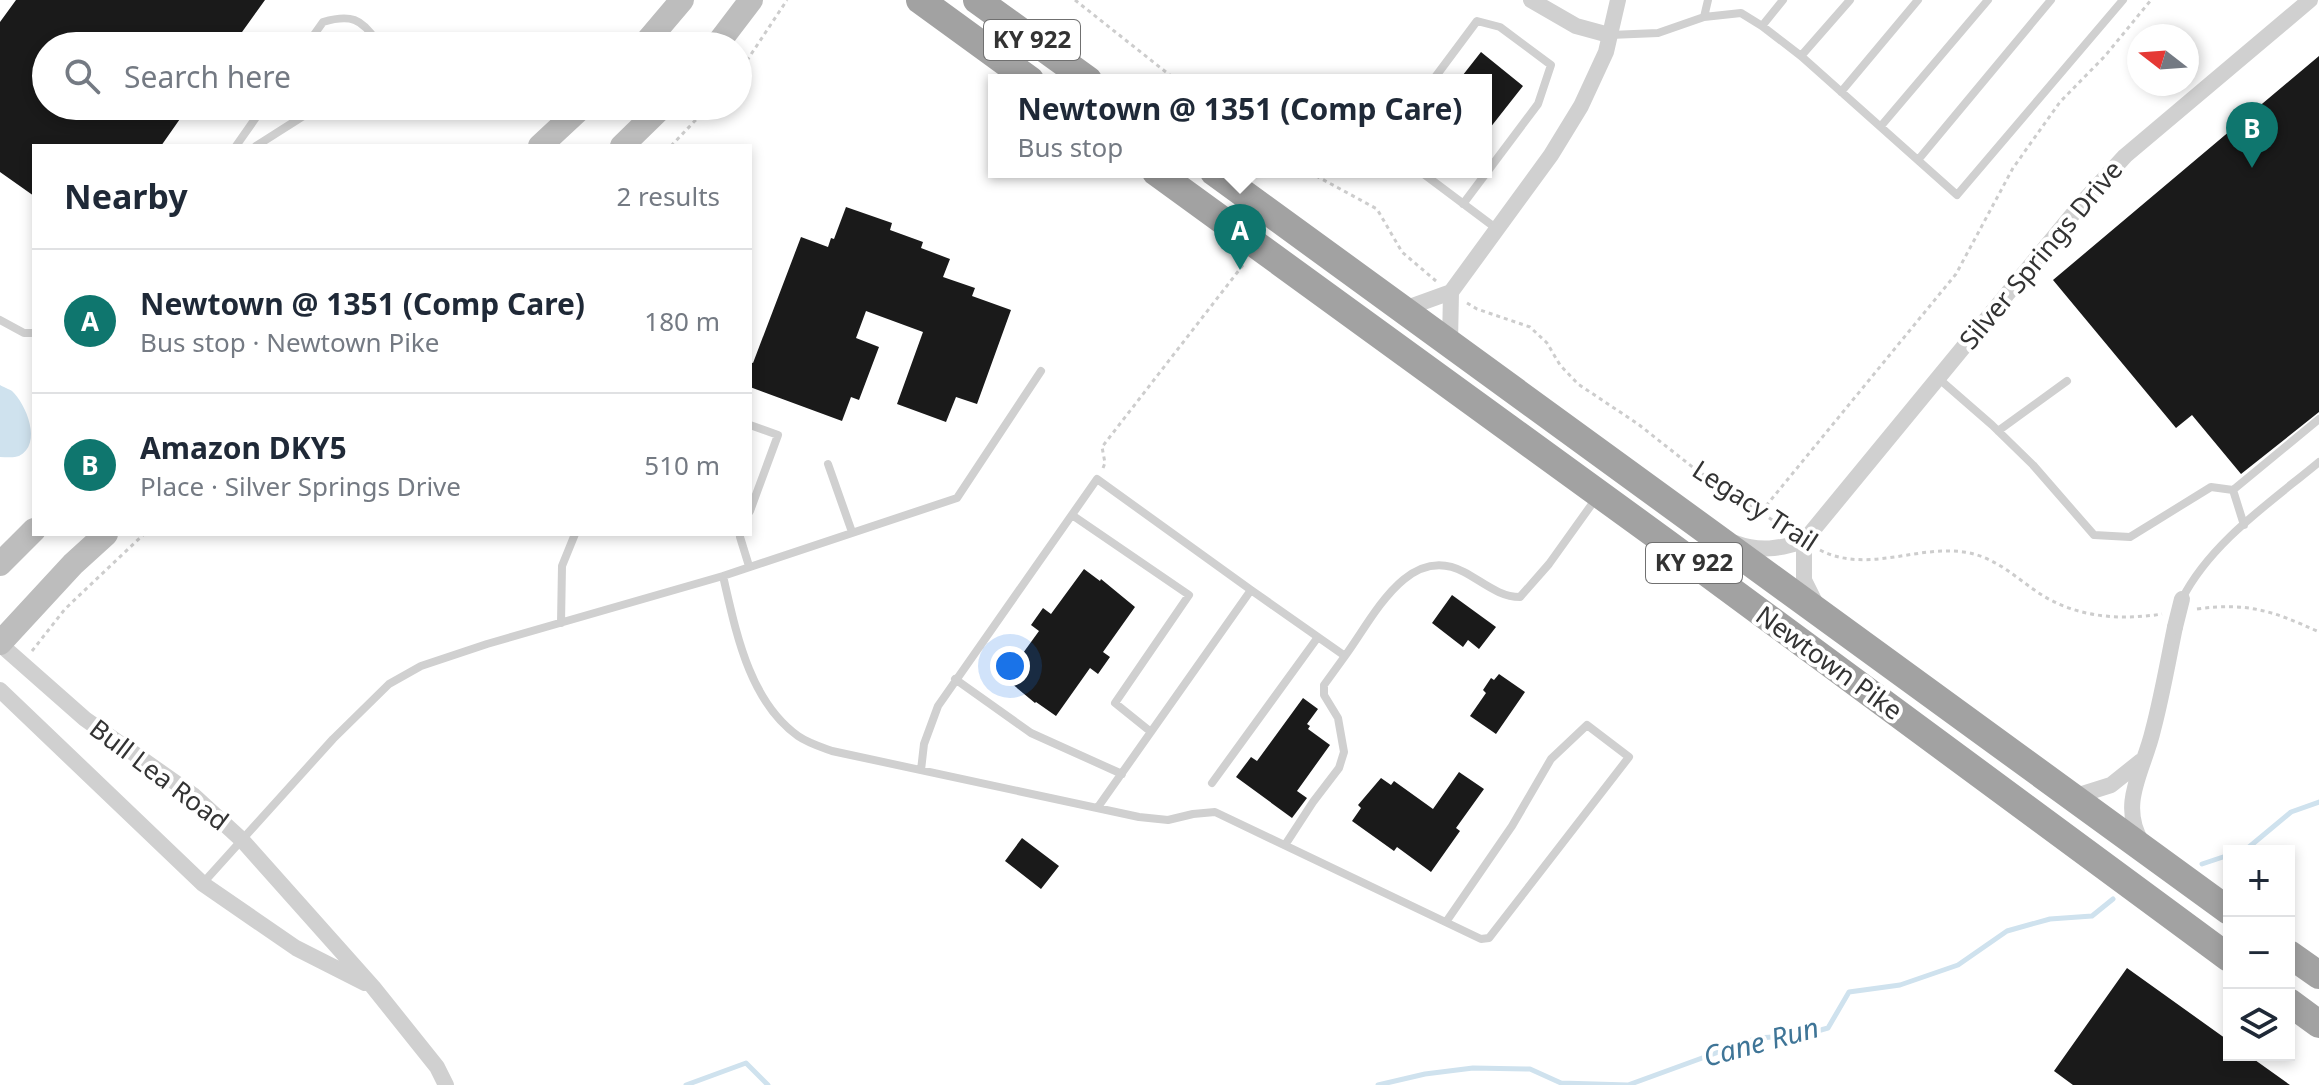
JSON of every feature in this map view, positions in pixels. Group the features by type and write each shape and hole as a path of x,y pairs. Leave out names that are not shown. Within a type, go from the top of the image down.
{"highway":[{"name":"KY 922","path":"920,0 1022,74"},
{"name":"KY 922","path":"977,0 1080,74"},
{"name":"Newtown Pike","path":"1164,178 2223,954"},
{"name":"Newtown Pike","path":"1222,178 2223,907"},
{"path":"1600,495 1612,491 1623,492 1673,522 1708,530"},
{"path":"2295,958 2319,975"},
{"path":"2295,1006 2319,1024"}],"main road":[{"path":"655,32 682,0"},
{"path":"727,32 751,0"},
{"path":"542,144 568,120"},
{"path":"624,144 649,120"},
{"path":"0,564 32,532"},
{"path":"0,644 73,564 104,536"}],"street":[{"path":"1531,0 1576,26 1609,35"},
{"path":"1404,309 1451,292 1551,155 1581,106 1606,52 1618,0"},
{"name":"Silver Springs Drive","path":"1804,541 2082,203 2125,156 2310,0"},
{"path":"1450,342 1451,292"},
{"path":"1708,530 1751,549 1784,547 1804,541 1804,580 1813,601 1830,619"},
{"path":"2147,851 2133,829 2134,789 2141,761 2153,734 2178,612"},
{"name":"Bull Lea Road","path":"0,644 85,719 193,795 242,840 373,987 437,1067 446,1085"},
{"name":"Bull Lea Road","path":"0,690 203,884 296,948 373,987"},
{"path":"2073,797 2111,785 2141,761"}],"lane":[{"path":"1704,17 1708,0"},
{"path":"1762,26 1783,0"},
{"path":"1801,56 1850,0"},
{"path":"1841,92 1918,0"},
{"path":"1881,126 1988,0"},
{"path":"1918,160 2051,0"},
{"path":"1609,35 1658,33 1704,17 1741,13 1801,56 1957,195 2123,0"},
{"path":"316,32 323,22 350,19 366,25 371,32"},
{"path":"1437,74 1477,21 1500,27 1551,65 1538,104 1492,165"},
{"path":"237,144 254,120"},
{"path":"259,144 297,120"},
{"path":"1429,178 1497,230"},
{"path":"1463,204 1482,178"},
{"path":"0,320 24,333 32,333"},
{"path":"203,884 333,739 389,684 421,666 723,576 957,498 1041,371"},
{"path":"1938,378 2033,465 2094,535 2130,537 2211,487 2233,490 2319,419"},
{"path":"1998,431 2067,381"},
{"path":"752,426 778,435 752,506"},
{"path":"2178,612 2200,570 2244,525 2319,462"},
{"path":"828,464 852,532"},
{"path":"921,770 924,744 938,706 1097,479 1345,656"},
{"path":"2233,490 2244,525"},
{"path":"1285,845 1339,768 1344,752 1338,718 1324,695 1324,685 1401,579 1414,570 1436,565 1453,566 1506,597 1520,597 1549,564 1600,495"},
{"path":"1072,515 1189,595 1115,703 1151,732"},
{"path":"561,623 562,566 574,536"},
{"path":"739,536 749,566"},
{"path":"723,576 750,672 765,702 799,737 832,751 1139,817 1168,820 1215,812 1481,939 1489,938 1629,757 1587,725 1551,759 1512,826 1446,922"},
{"path":"1098,807 1251,590"},
{"path":"1212,783 1318,637"},
{"path":"955,679 1031,733 1122,774"}],"path":[{"path":"752,53 787,0"},
{"path":"1075,0 1168,74"},
{"path":"1761,512 1956,274 2013,168 2060,102 2105,56 2151,0"},
{"path":"673,144 696,120"},
{"name":"Legacy Trail","path":"1320,178 1377,209 1402,252 1451,292 1477,309 1530,327 1547,343 1560,365 1578,384 1638,424 1695,469 1804,541 1829,554 1864,560 1947,551 1967,552 2005,567 2036,591 2078,611 2127,619 2217,606 2248,606 2277,612 2319,632"},
{"path":"1097,479 1105,463 1102,447 1246,260"},
{"path":"22,665 65,609 142,536"}],"water":[{"path":"0,385 17,397 30,424 30,443 17,457 0,457"}],"building":[{"path":"16,0 265,0 242,32 32,32 32,120 179,120 162,144 32,144 32,195 0,172 0,22"},
{"path":"1481,52 1523,86 1492,125 1492,74 1464,74"},
{"path":"2319,56 2319,412 2241,474 2192,415 2176,428 2053,280"},
{"path":"846,207 892,223 890,230 923,242 921,248 950,259 943,277 975,288 972,296 1011,310 977,404 956,397 946,422 897,404 923,332 866,311 856,338 879,347 859,400 851,397 842,421 752,388 752,363 801,237 828,247 831,238 834,239"},
{"path":"1084,569 1135,607 1103,652 1110,657 1098,674 1090,668 1056,716 1005,678 1039,631 1031,625 1043,608 1051,614"},
{"path":"1452,595 1496,627 1479,649 1468,640 1463,647 1432,623"},
{"path":"1499,674 1525,692 1496,734 1470,716 1486,693 1483,690 1491,678 1494,680"},
{"path":"1303,698 1318,709 1307,724 1310,726 1308,729 1330,745 1297,791 1307,798 1292,818 1236,777 1251,757 1257,761"},
{"path":"1459,772 1484,789 1456,828 1460,831 1431,872 1397,847 1394,851 1352,821 1361,808 1358,805 1381,778 1391,785 1394,781 1433,809"},
{"path":"1022,838 1059,866 1041,889 1005,861"},
{"path":"2127,968 2223,1037 2223,1061 2256,1061 2290,1085 2073,1085 2054,1071"}],"waterway":[{"name":"Cane Run","path":"2251,845 2291,812 2319,802"},
{"name":"Cane Run","path":"2202,864 2223,857"},
{"name":"Cane Run","path":"1378,1085 1425,1074 1473,1068 1530,1069 1561,1083 1628,1085 1757,1038 1803,1035 1828,1028 1849,992 1900,985 1958,965 2007,931 2050,919 2092,916 2113,899"},
{"name":"Cane Run","path":"686,1085 746,1063 768,1085"}],"place":[{"name":"Amazon DKY5","path":"2252,168"},
{"name":"Newtown @ 1351 (Comp Care)","path":"1240,270"}]}
